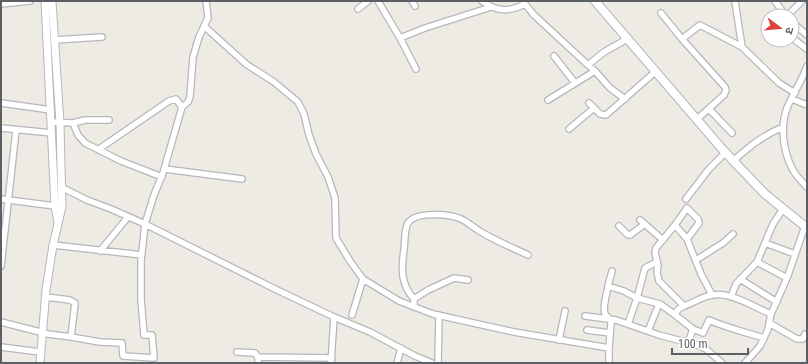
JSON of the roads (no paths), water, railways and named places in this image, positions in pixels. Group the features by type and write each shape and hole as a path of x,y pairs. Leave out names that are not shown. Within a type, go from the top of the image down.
{"main road":[{"path":"595,1 725,153 765,194 806,225"}],"street":[{"path":"1,4 30,1"},
{"path":"45,1 55,206 58,224"},
{"path":"40,363 46,296 53,245 62,207 63,188 52,1"},
{"path":"1,322 42,332 100,342 122,343 123,356 155,361 152,335 144,335 140,299 144,224 165,169 182,107 188,102 190,97 194,57 199,37 208,18 206,1"},
{"path":"358,10 368,1"},
{"path":"378,1 416,68"},
{"path":"482,1 491,7 504,10 516,8 524,2 539,19 595,71 610,88 625,99"},
{"path":"735,1 742,47"},
{"path":"795,8 802,1"},
{"path":"400,38 425,28 491,7"},
{"path":"661,14 726,90 724,95 696,120"},
{"path":"682,39 700,25 742,47 779,83 795,93"},
{"path":"204,26 246,64 274,82 298,102 304,114 309,135 316,154 328,177 335,198 336,238 363,279 399,301 433,314 514,332 609,348"},
{"path":"54,40 102,37"},
{"path":"588,65 604,52 627,39"},
{"path":"554,56 575,83"},
{"path":"807,66 783,122 786,152 794,172 807,187"},
{"path":"548,100 595,71"},
{"path":"589,103 600,114 606,115 655,72"},
{"path":"792,99 807,105"},
{"path":"99,150 169,101 176,100 182,107"},
{"path":"1,103 51,110"},
{"path":"569,129 594,108"},
{"path":"709,109 732,133"},
{"path":"51,122 73,123 85,120 109,120"},
{"path":"73,123 78,135 85,143 121,161 162,177"},
{"path":"733,161 757,140 770,132 784,127"},
{"path":"1,128 52,133"},
{"path":"1,266 16,130"},
{"path":"686,199 709,169 725,153"},
{"path":"165,169 242,179"},
{"path":"63,188 87,200 144,224 190,248 334,317 370,332 415,356 432,363"},
{"path":"1,199 55,206"},
{"path":"684,306 659,281 655,250 687,208 698,219 699,223 688,239"},
{"path":"731,296 736,284 757,262 777,217 783,209"},
{"path":"414,307 414,299 408,293 402,271 406,230 412,219 436,214 460,218 491,237 528,255"},
{"path":"100,251 128,217"},
{"path":"640,220 663,240"},
{"path":"619,226 628,235 630,235 645,224"},
{"path":"675,225 688,239 701,274 712,294"},
{"path":"746,363 760,346 764,338 771,314 787,278 806,225"},
{"path":"696,260 733,234"},
{"path":"765,243 795,254"},
{"path":"53,245 142,255"},
{"path":"628,324 645,268 657,262"},
{"path":"757,262 787,278"},
{"path":"609,363 611,323 610,319 605,314 604,308 612,271"},
{"path":"414,299 428,290 454,278 468,280"},
{"path":"352,315 363,279"},
{"path":"740,279 777,302"},
{"path":"608,286 624,291 637,298 659,304 693,329 703,333 709,320 731,329 764,338"},
{"path":"674,314 680,308 712,294 731,296 771,314"},
{"path":"46,296 75,302 72,337"},
{"path":"648,331 659,304"},
{"path":"559,340 565,312"},
{"path":"438,363 439,315"},
{"path":"585,316 610,319 697,345 706,349 722,363"},
{"path":"236,352 255,353 258,360 332,361 334,317"},
{"path":"769,323 797,339 803,339 806,333"},
{"path":"688,343 693,329"},
{"path":"587,330 610,333"},
{"path":"1,347 40,352"},
{"path":"397,363 401,348"}]}
